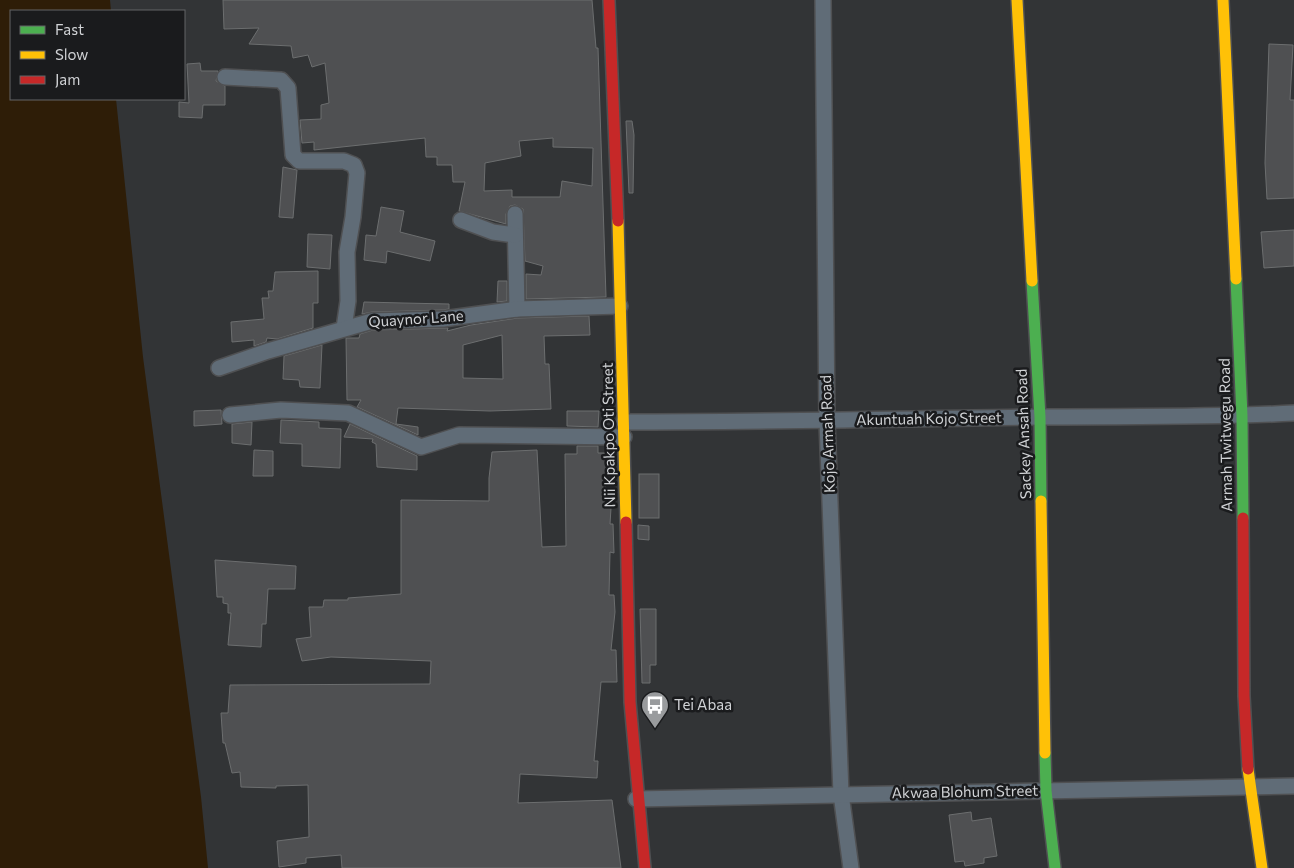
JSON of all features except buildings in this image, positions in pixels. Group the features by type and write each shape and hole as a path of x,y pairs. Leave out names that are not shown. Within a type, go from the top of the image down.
{"street":[{"name":"Nii Kpakpo Oti Street","path":"609,0 624,430 627,608 636,799 645,868"},
{"name":"Kojo Armah Road","path":"823,0 827,422 841,794 851,868"},
{"name":"Sackey Ansah Road","path":"1017,0 1040,417 1046,791 1055,868"},
{"name":"Armah Twitwegu Road","path":"1223,0 1242,416 1246,752 1262,868"},
{"path":"225,77 281,80 288,88 293,155 299,161 344,161 354,165 357,173 347,252 348,301 344,328"},
{"path":"515,214 518,309"},
{"path":"461,220 493,232 515,235"},
{"name":"Quaynor Lane","path":"219,368 344,328 372,321 442,319 518,309 620,306"},
{"name":"Akuntuah Kojo Street","path":"230,415 281,410 348,413 392,432 406,442 421,447 459,435 827,422 1040,417 1242,416 1294,413"},
{"name":"Akwaa Blohum Street","path":"636,799 1294,786"}],"shaded area":[{"path":"0,0 110,0 111,10 10,10 10,100 116,100 143,357 201,797 208,868 0,868"}],"traffic: fast":[{"path":"1236,279 1242,416 1243,518"},
{"path":"1032,281 1040,417 1041,501"},
{"path":"1045,753 1046,791 1055,868"}],"traffic: slow":[{"path":"1017,0 1032,281"},
{"path":"1223,0 1236,279"},
{"path":"618,221 626,522"},
{"path":"1041,501 1045,753"},
{"path":"1248,769 1262,868"}],"traffic: jam":[{"path":"609,0 618,221"},
{"path":"1243,518 1244,696 1248,769"},
{"path":"626,522 630,702 645,868"}],"place":[{"name":"Tei Abaa","path":"655,729"}]}
